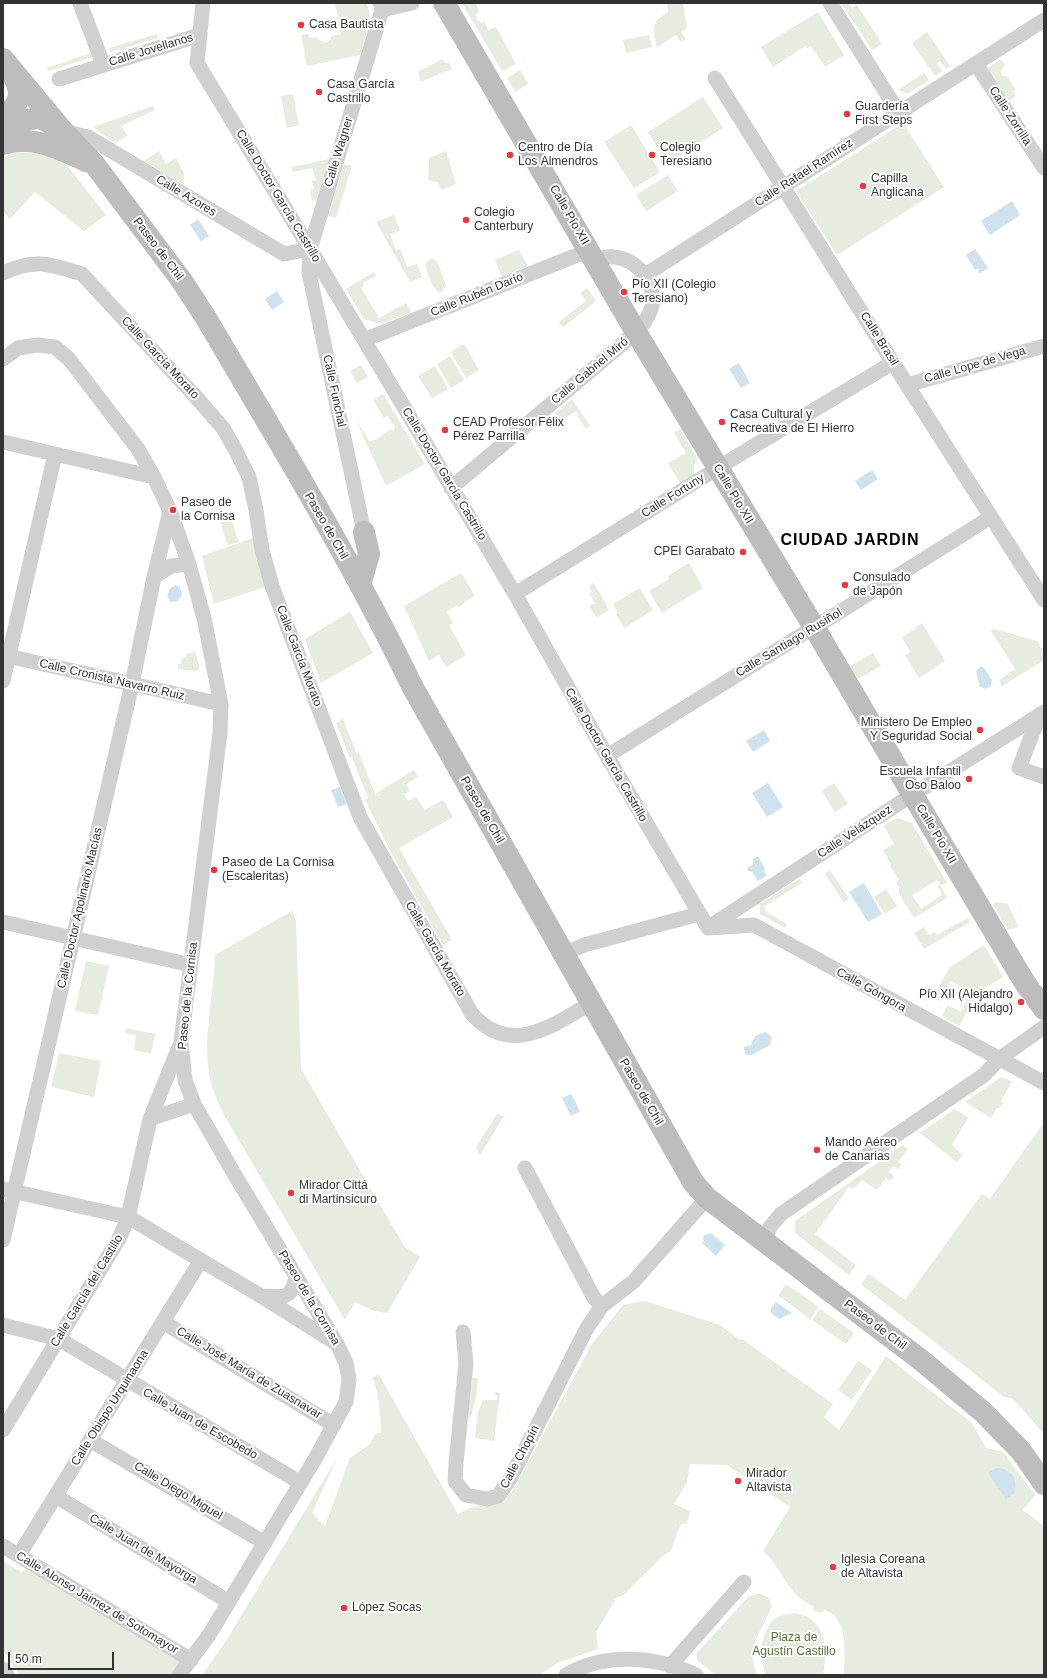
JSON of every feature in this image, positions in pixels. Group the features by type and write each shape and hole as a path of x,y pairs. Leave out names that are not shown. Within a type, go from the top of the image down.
{"street":[{"name":"Calle Jovellanos","path":"80,3 103,64"},
{"name":"Calle Doctor García Castrillo","path":"203,3 197,63 310,249 515,594 699,914"},
{"path":"381,6 412,3"},
{"name":"Calle Pío XII","path":"444,3 636,332 814,627 912,795 1025,983 1044,1024"},
{"path":"830,3 899,113"},
{"name":"Calle Wagner","path":"310,249 381,6"},
{"name":"Calle Rafael Ramírez","path":"645,275 1044,20"},
{"name":"Calle Jovellanos","path":"59,79 103,64 200,35"},
{"path":"7,64 18,84 11,102"},
{"name":"Paseo de Chil","path":"7,64 46,112 95,165 182,281 194,300 266,421 360,585 412,686 693,1182 707,1198 921,1360 983,1412 1021,1451 1044,1484"},
{"name":"Calle Zorrilla","path":"976,64 1044,168"},
{"name":"Calle Brasil","path":"715,78 907,385 1044,600"},
{"path":"11,102 35,102 46,112"},
{"path":"3,119 15,108 11,102"},
{"path":"3,130 12,125 42,119 63,131"},
{"name":"Calle Azores","path":"63,131 88,137 284,254 310,249"},
{"path":"3,144 24,140 41,142 95,165"},
{"name":"Calle Funchal","path":"310,249 309,273 364,532"},
{"path":"592,255 613,257 631,262 645,275 651,290 652,305 647,320 636,332"},
{"name":"Calle Rubén Darío","path":"364,340 592,255"},
{"name":"Calle García Morato","path":"3,273 16,267 38,263 56,266 82,274 223,428 249,477 262,550 272,586 360,817 472,1014 480,1024 507,1036 518,1036 542,1030 591,1003"},
{"name":"Calle Gabriel Miró","path":"451,488 636,332"},
{"name":"Paseo de la Cornisa","path":"3,359 18,348 37,345 55,347 69,359 138,449 154,477 170,511 189,564 204,618 221,704 220,733 181,1042 185,1080 194,1104 337,1344 346,1363 349,1379 346,1402 301,1483 209,1635 179,1675"},
{"name":"Calle Lope de Vega","path":"907,385 1044,346"},
{"name":"Calle Fortuny","path":"515,594 718,468 894,362"},
{"path":"3,442 154,477"},
{"path":"3,681 6,656 55,454"},
{"name":"Calle Doctor Apolinario Macías","path":"3,1240 8,1190 73,938 132,684 154,577 170,511"},
{"name":"Calle Santiago Rusiñol","path":"607,756 814,627 838,614 991,517"},
{"path":"344,557 360,546 364,532"},
{"path":"360,585 369,554 364,532"},
{"path":"154,577 171,566 189,564"},
{"name":"Calle Cronista Navarro Ruiz","path":"6,656 221,704"},
{"path":"1042,713 1019,768 1044,778"},
{"name":"Calle Velázquez","path":"708,928 912,795 1042,713"},
{"path":"564,954 584,945 699,914 708,928"},
{"path":"3,922 191,965"},
{"name":"Calle Góngora","path":"708,928 754,925 1044,1083"},
{"path":"737,1220 753,1223 781,1214 984,1075 999,1059 1044,1024"},
{"name":"Calle García del Castillo","path":"3,1430 120,1237 128,1217 150,1119 181,1042"},
{"path":"150,1119 194,1104"},
{"path":"525,1168 594,1298 602,1306"},
{"path":"8,1190 128,1217 261,1296 337,1344"},
{"name":"Calle Chopín","path":"463,1332 466,1363 455,1481 466,1495 487,1499 498,1496 510,1478 587,1328 602,1306 634,1281 707,1198"},
{"path":"764,1240 770,1227 781,1214"},
{"name":"Calle Obispo Urquinaona","path":"19,1555 201,1260"},
{"path":"261,1296 287,1296 292,1292 296,1276"},
{"name":"Calle José María de Zuasnavar","path":"163,1322 334,1425"},
{"name":"Calle Juan de Escobedo","path":"3,1325 59,1339 127,1381 301,1483"},
{"name":"Calle Diego Miguel","path":"90,1440 265,1543"},
{"name":"Calle Juan de Mayorga","path":"56,1496 229,1602"},
{"name":"Calle Alonso Jaimez de Sotomayor","path":"3,1546 191,1660"},
{"path":"670,1666 744,1582"},
{"path":"566,1675 577,1669 613,1659 649,1660 696,1675"}],"green space":[{"path":"334,3 367,3 371,20 360,55 307,66 301,35 308,34 309,38 317,37 324,43 329,41 332,36 341,34"},
{"path":"462,3 476,3 479,11 475,15 478,21 481,23 484,21 488,30 496,27 516,64 502,71"},
{"path":"667,3 683,3 687,28 681,32 686,39 681,42 676,35 657,47 654,27 658,20 668,12"},
{"path":"841,3 848,3 852,8 857,5 882,44 872,50"},
{"path":"818,12 844,55 825,67 811,46 807,48 805,46 773,67 761,47"},
{"path":"927,32 950,66 946,69 940,61 937,63 942,71 935,76 912,43"},
{"path":"157,34 158,38 110,52 109,48"},
{"path":"649,35 652,47 626,53 623,40"},
{"path":"91,53 93,57 49,71 47,68"},
{"path":"442,59 445,63 449,63 452,69 420,82 418,70 420,71"},
{"path":"1001,59 1005,65 1001,71 1002,76 1007,76 1016,90 1013,92 1016,96 1009,101 988,68"},
{"path":"520,70 528,84 515,92 507,78"},
{"path":"924,73 929,80 907,94 898,90"},
{"path":"293,94 299,125 287,128 281,96"},
{"path":"703,97 723,128 667,163 648,132"},
{"path":"153,106 155,110 121,126 128,136 115,143 93,127"},
{"path":"903,123 944,187 837,255 796,191"},
{"path":"631,125 660,172 634,188 604,142"},
{"path":"159,151 166,164 176,158 184,173 184,185 144,161"},
{"path":"446,151 456,184 441,190 438,182 428,180 429,158"},
{"path":"16,153 50,155 65,163 106,215 84,231 35,192 10,219 3,211 3,157"},
{"path":"330,159 318,199 312,201 310,190 314,189 312,181 316,180 312,168 292,172 292,167"},
{"path":"344,164 352,166 336,218 328,216"},
{"path":"668,175 678,191 646,211 636,195"},
{"path":"394,215 400,231 390,234 396,250 400,249 407,267 417,264 422,277 410,282 376,222"},
{"path":"519,250 528,266 502,277 495,260"},
{"path":"432,258 437,261 446,286 442,292 436,290 428,274 426,262"},
{"path":"374,272 376,276 363,283 364,286 361,288 379,318 406,303 411,312 381,324 364,319 346,289"},
{"path":"587,288 595,302 563,327 559,322 586,301 580,293"},
{"path":"464,344 479,370 466,378 451,352"},
{"path":"450,356 464,380 451,388 437,364"},
{"path":"361,365 368,377 357,383 350,371"},
{"path":"435,366 448,389 432,398 418,376"},
{"path":"383,394 425,464 386,486 355,418 369,441 375,440 390,430 394,430 395,425 391,423 388,416 384,418 373,400"},
{"path":"572,399 590,426 586,429 577,416 579,415 576,411 561,421 555,413"},
{"path":"680,429 697,458 694,466 694,475 680,483 668,463 686,453 674,433"},
{"path":"231,518 239,542 228,545 220,522"},
{"path":"253,538 265,587 214,604 202,556"},
{"path":"689,563 703,588 662,613 649,591 669,579 668,576"},
{"path":"461,573 475,596 464,602 465,603 459,607 457,605 447,612 453,623 449,626 466,655 446,667 439,655 429,661 404,606"},
{"path":"594,583 609,610 597,618 589,606 595,603 589,593 592,592 589,586"},
{"path":"640,588 653,610 624,628 616,614 618,613 613,604"},
{"path":"350,612 373,653 321,683 305,639"},
{"path":"922,623 945,661 919,678 905,655 910,652 902,637 917,628 916,627"},
{"path":"994,629 1037,641 1044,652 1044,660 1002,686 999,680 1015,669 991,631"},
{"path":"195,652 199,669 196,671 178,669 178,664 181,664 182,658 186,657 186,654"},
{"path":"873,653 881,666 858,679 850,666"},
{"path":"343,719 357,754 359,753 375,794 414,770 418,777 406,784 410,791 404,794 408,801 416,797 425,810 443,800 453,817 399,848 452,940 443,945 391,852 365,800 368,798 352,757 350,758 336,723"},
{"path":"834,783 848,804 835,812 822,791"},
{"path":"897,818 912,823 947,883 940,885 947,898 914,918 899,894 899,887 896,883 899,880 890,866 891,864 883,850 894,844 884,826","holes":["937,880 940,884 938,886 942,895 921,909 912,895"]},
{"path":"830,870 849,899 844,903 825,874"},
{"path":"799,879 802,883 765,906 765,911 787,924 785,928 760,914 760,904"},
{"path":"886,889 897,906 885,914 874,897"},
{"path":"997,902 1008,904 1018,927 1008,930 993,904"},
{"path":"292,911 296,921 301,1069 405,1247 420,1257 387,1313 374,1311 355,1302 345,1320 224,1115 211,1083 207,1052 215,955"},
{"path":"968,918 970,922 924,949 914,933 924,927 929,935 935,932 937,935"},
{"path":"984,945 1003,977 978,992 959,1026 942,1016 948,1005 961,1012 971,992 951,981 940,1001 933,998 949,968"},
{"path":"86,961 109,966 98,1015 75,1011"},
{"path":"126,1028 155,1034 151,1054 134,1050 136,1035 125,1033"},
{"path":"59,1053 101,1061 94,1097 51,1087"},
{"path":"1001,1077 1012,1081 1001,1101 1003,1103 999,1108 997,1108 991,1118 965,1102"},
{"path":"955,1109 968,1118 952,1145 963,1155 957,1162 920,1133"},
{"path":"497,1114 504,1116 480,1155 476,1147"},
{"path":"1044,1122 1044,1434 1015,1401 1011,1398 1004,1397 861,1284 869,1274 905,1300 982,1194 990,1199"},
{"path":"903,1145 908,1149 898,1162 902,1164 898,1169 893,1166 889,1172 894,1176 890,1181 886,1178 877,1190 862,1180 853,1189 849,1187 815,1234 856,1265 849,1275 795,1233 795,1221"},
{"path":"786,1284 819,1307 810,1319 778,1295"},
{"path":"645,1301 720,1325 740,1340 742,1339 833,1404 824,1417 839,1430 886,1356 972,1423 986,1448 1003,1452 1035,1495 1023,1510 1044,1526 1044,1675 844,1675 844,1637 839,1622 832,1613 824,1610 823,1613 813,1611 814,1607 795,1593 774,1563 763,1551 790,1507 727,1465 690,1464 687,1482 674,1504 690,1511 687,1523 680,1525 671,1551 665,1554 622,1596 617,1597 596,1632 598,1649 557,1663 539,1675 202,1675 226,1641 337,1458 312,1513 325,1526 350,1458 370,1444 375,1434 381,1433 381,1419 377,1391 373,1377 379,1375 458,1514 470,1508 500,1502 512,1492 592,1344 623,1305"},
{"path":"820,1309 854,1333 846,1344 812,1320"},
{"path":"858,1361 872,1370 852,1400 838,1390"},
{"path":"472,1378 478,1378 476,1397 471,1417 468,1417"},
{"path":"495,1392 500,1393 494,1441 475,1438 478,1412 483,1400 497,1400 497,1395 495,1395"},
{"path":"3,1561 21,1572 28,1569 179,1661 179,1663 169,1675 20,1675 3,1650"},
{"path":"758,1594 768,1598 771,1607 754,1646 754,1664 757,1675 716,1675 698,1661 696,1654 749,1596"},
{"name":"Plaza de Agustín Castillo","path":"795,1613 805,1616 813,1621 823,1636 826,1655 823,1675 766,1675 762,1660 762,1642 768,1627 773,1620 782,1615"}],"water":[{"path":"1012,201 1020,215 990,235 981,221"},
{"path":"198,219 209,236 201,241 190,225"},
{"path":"975,249 988,268 979,274 978,268 975,270 966,255"},
{"path":"277,291 284,302 272,310 265,299"},
{"path":"739,363 750,383 741,388 729,369"},
{"path":"872,470 878,479 861,490 855,481"},
{"path":"176,585 180,587 182,594 178,601 171,602 168,599 168,592"},
{"path":"981,666 992,680 991,686 986,689 980,687 976,671"},
{"path":"764,730 770,741 753,752 746,741"},
{"path":"768,783 783,807 767,817 752,793"},
{"path":"340,787 347,804 338,807 331,790"},
{"path":"758,856 767,875 758,881 753,873 747,870 748,867 753,865 753,859"},
{"path":"864,883 882,914 868,922 849,892"},
{"path":"766,1032 772,1038 770,1045 752,1055 746,1055 744,1047 751,1045 755,1036"},
{"path":"571,1094 580,1111 571,1116 562,1098"},
{"path":"711,1233 725,1245 716,1256 702,1243 704,1241 704,1235"},
{"path":"776,1302 792,1313 779,1319 771,1313 771,1308"},
{"path":"997,1468 1010,1473 1015,1480 1016,1484 1014,1494 1006,1499 988,1473"}],"place":[{"name":"Casa Bautista","path":"301,25"},
{"name":"Casa García Castrillo","path":"319,92"},
{"name":"Guardería First Steps","path":"847,114"},
{"name":"Centro de Día Los Almendros","path":"510,155"},
{"name":"Colegio Teresiano","path":"652,155"},
{"name":"Capilla Anglicana","path":"863,186"},
{"name":"Colegio Canterbury","path":"466,220"},
{"name":"Pío XII (Colegio Teresiano)","path":"624,292"},
{"name":"Casa Cultural y Recreativa de El Hierro","path":"722,422"},
{"name":"CEAD Profesor Félix Pérez Parrilla","path":"445,430"},
{"name":"Paseo de la Cornisa","path":"173,510"},
{"name":"CPEI Garabato","path":"743,552"},
{"name":"Consulado de Japón","path":"845,585"},
{"name":"Ministero De Empleo Y Seguridad Social","path":"980,730"},
{"name":"Escuela Infantil Oso Baloo","path":"969,779"},
{"name":"Paseo de La Cornisa (Escaleritas)","path":"214,870"},
{"name":"Pío XII (Alejandro Hidalgo)","path":"1021,1002"},
{"name":"Mando Aéreo de Canarias","path":"817,1150"},
{"name":"Mirador Cittá di Martinsicuro","path":"291,1193"},
{"name":"Mirador Altavista","path":"738,1481"},
{"name":"Iglesia Coreana de Altavista","path":"833,1567"},
{"name":"López Socas","path":"344,1608"}],"district":[{"name":"CIUDAD JARDIN","path":"850,541"}]}
